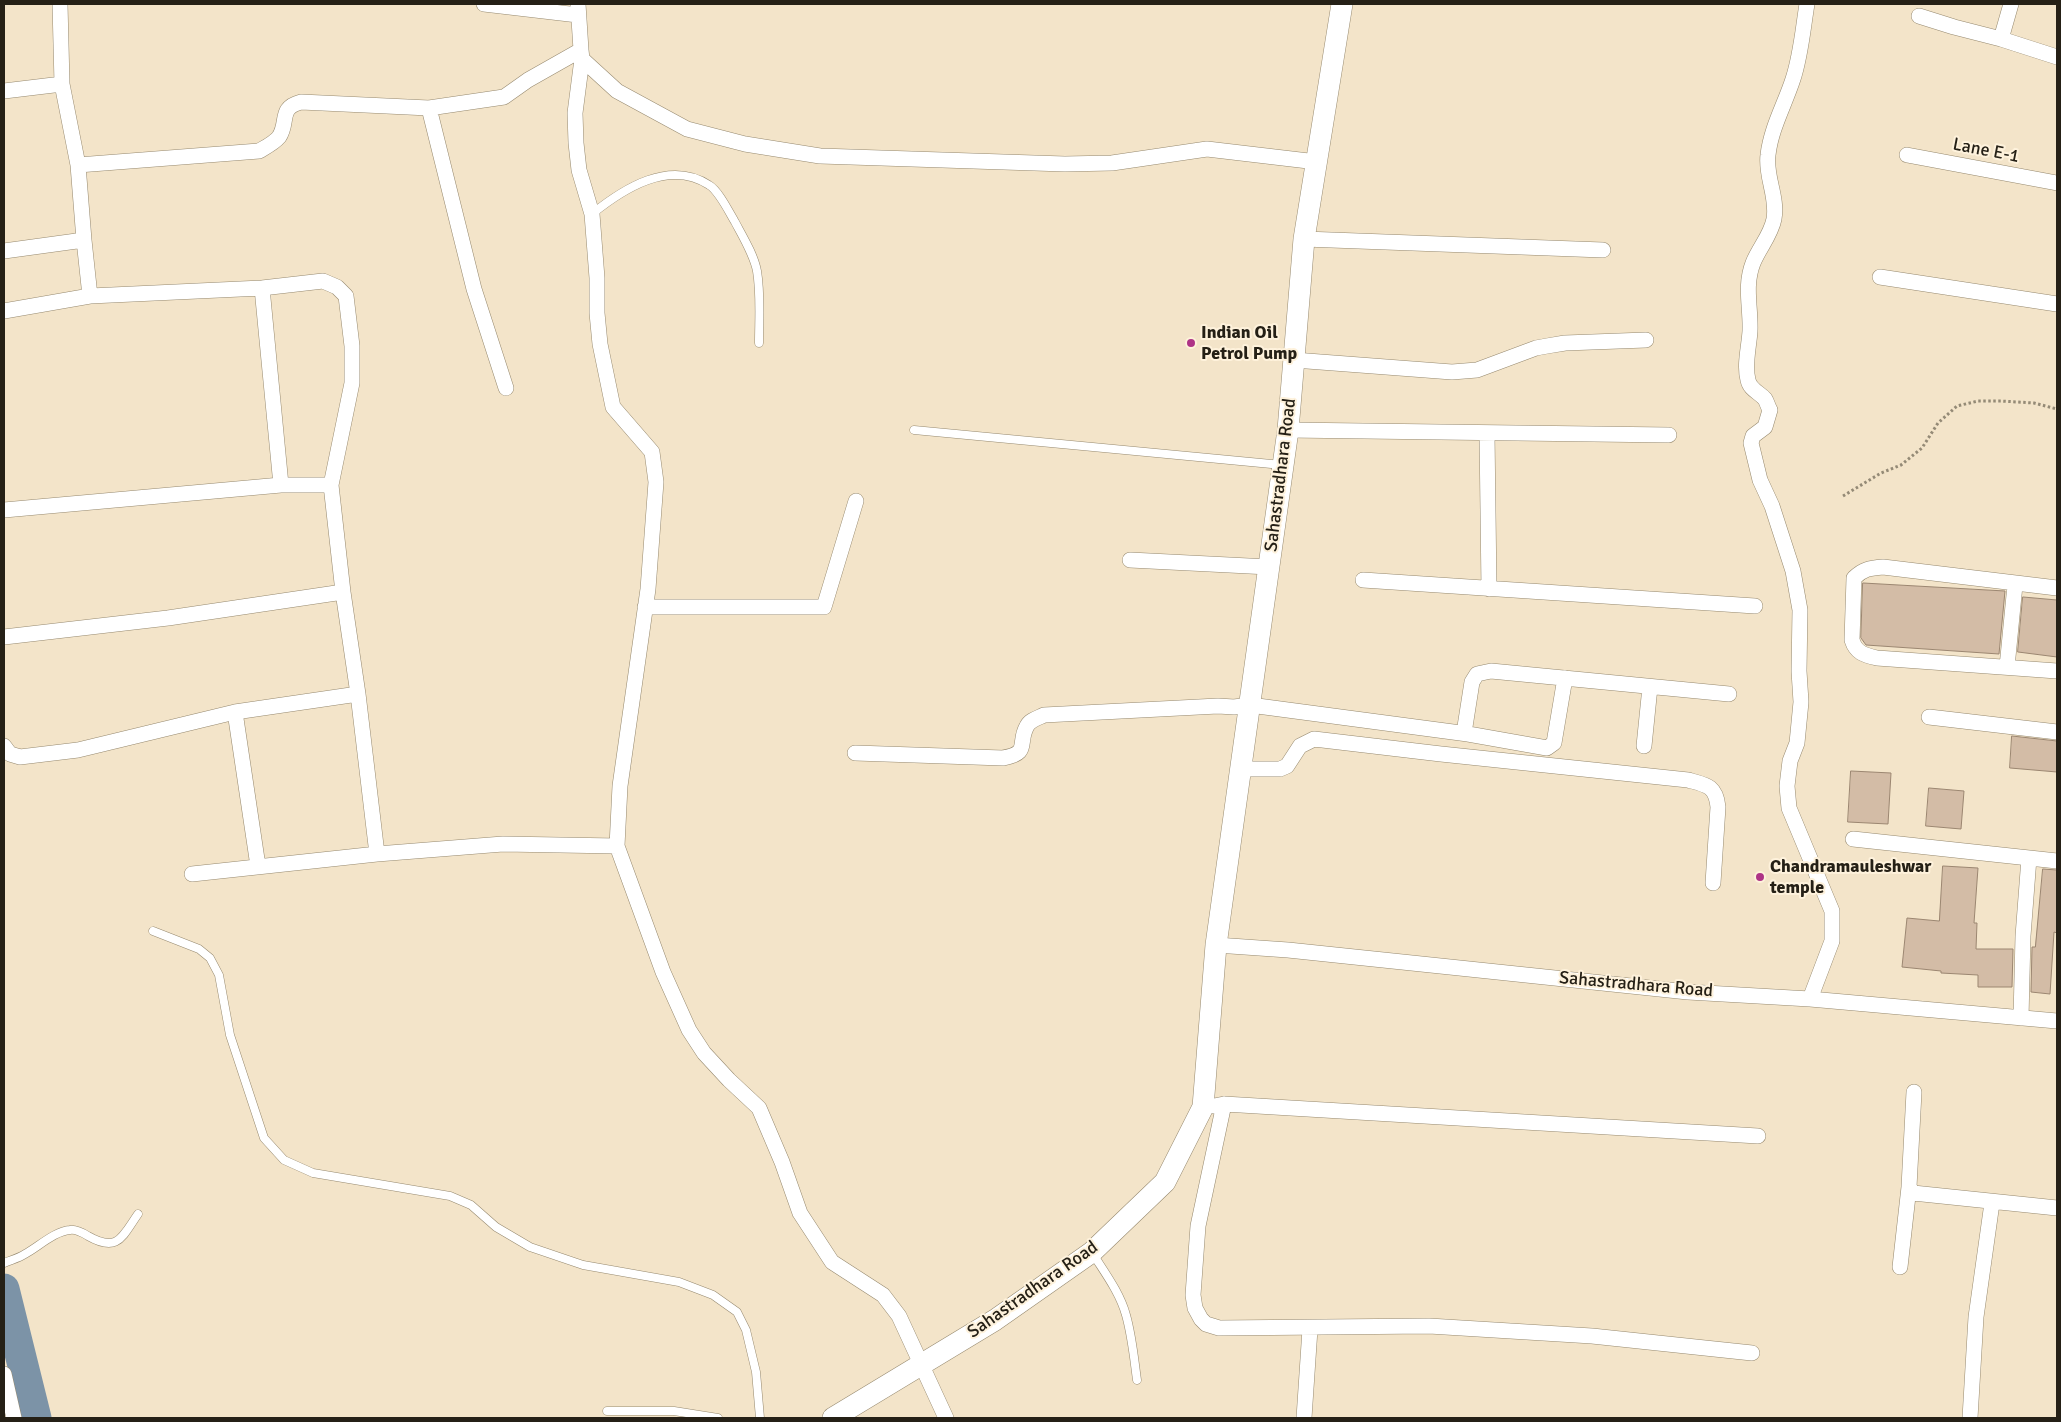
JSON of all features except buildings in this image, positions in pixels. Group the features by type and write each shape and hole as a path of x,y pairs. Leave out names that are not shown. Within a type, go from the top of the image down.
{"main road":[{"name":"Sahastradhara Road","path":"833,1418 994,1320 1092,1252 1165,1182 1203,1107 1216,945 1284,465 1304,239 1342,4"}],"street":[{"path":"60,4 62,84 78,165 90,296"},
{"path":"484,4 578,9 582,55 575,113 576,143 579,170 592,214 600,344 614,407 652,452 656,482 654,526 646,607 620,786 616,846 663,972 689,1030 704,1053 759,1108 782,1162 800,1213 832,1262 883,1295 899,1316 946,1418"},
{"path":"1807,4 1793,78 1780,111 1768,156 1776,203 1774,220 1765,242 1753,262 1748,278 1750,320 1749,348 1746,363 1748,381 1754,392 1765,399 1770,410 1765,428 1753,436 1751,443 1760,480 1772,506 1794,571 1800,610 1799,671 1801,702 1797,743 1790,761 1786,786 1789,808 1832,911 1832,940 1810,999"},
{"path":"2001,39 2011,4"},
{"path":"1919,16 1954,28 2001,39 2057,57"},
{"path":"78,165 259,151 273,143 280,135 286,110 294,104 301,102 429,108 504,97 528,80 582,55"},
{"path":"582,55 617,91 688,129 746,144 820,156 1102,163 1207,149 1317,162"},
{"path":"4,91 62,84"},
{"path":"429,108 474,289 506,388"},
{"name":"Lane E-1","path":"1907,155 2057,183"},
{"path":"1304,239 1603,250"},
{"path":"4,251 84,240"},
{"path":"1880,277 2057,304"},
{"path":"4,311 90,296 262,288 323,281 337,287 346,296 352,346 352,383 331,485 377,854"},
{"path":"262,288 282,485"},
{"path":"1294,360 1452,372 1477,370 1536,348 1564,343 1646,340"},
{"path":"1288,430 1669,435"},
{"path":"1487,434 1489,589"},
{"path":"4,510 282,485 331,485"},
{"path":"646,607 824,607 856,501"},
{"path":"1130,560 1269,567"},
{"path":"2057,588 2015,585 1883,567 1868,568 1854,578 1852,640 1855,648 1862,654 1877,658 2057,671"},
{"path":"1363,580 1755,606"},
{"path":"2007,667 2015,585"},
{"path":"4,637 168,618 343,592"},
{"path":"1464,733 1472,682 1477,674 1491,671 1728,694"},
{"path":"855,753 1003,758 1018,753 1021,749 1026,727 1032,720 1044,715 1218,706 1234,707 1250,704 1464,733 1544,748 1552,745 1566,678"},
{"path":"1644,746 1650,686"},
{"path":"4,746 10,754 20,756 78,750 235,712 358,694"},
{"path":"235,712 258,866"},
{"path":"1929,716 2057,732"},
{"path":"1241,769 1280,769 1287,766 1300,746 1314,739 1688,780 1705,784 1714,790 1717,796 1718,807 1713,883"},
{"path":"1853,838 2057,861"},
{"path":"192,874 377,854 503,844 616,846"},
{"path":"2021,1018 2023,936 2029,858"},
{"name":"Sahastradhara Road","path":"1216,945 1288,950 1688,992 1810,999 2057,1021"},
{"path":"1900,1267 1909,1187 1914,1092"},
{"path":"1203,1107 1224,1104 1758,1136"},
{"path":"1224,1104 1198,1226 1193,1295 1195,1308 1206,1324 1219,1328 1439,1327 1592,1336 1752,1353"},
{"path":"1909,1187 1915,1194 2057,1208"},
{"path":"1970,1418 1976,1317 1992,1202"},
{"path":"1304,1418 1310,1329"},
{"path":"4,1374 14,1418"}],"lane":[{"path":"592,214 612,198 638,184 670,174 688,177 710,185 725,205 741,233 756,269 759,292 759,343"},
{"path":"914,430 1284,465"},
{"path":"154,931 199,949 210,958 219,975 230,1035 264,1138 284,1160 313,1173 450,1196 471,1204 496,1227 530,1247 583,1265 679,1282 713,1295 737,1312 746,1330 756,1372 760,1418"},
{"path":"4,1263 23,1256 71,1229 82,1232 98,1242 112,1244 119,1241 138,1214"},
{"path":"1092,1252 1117,1293 1126,1314 1137,1380"},
{"path":"607,1411 674,1412 718,1418"}],"path":[{"path":"1843,496 1881,473 1901,465 1922,448 1938,423 1957,406 1978,401 2001,401 2034,403 2057,409"}],"waterway":[{"path":"4,1289 36,1418"}],"place":[{"name":"Indian Oil Petrol Pump","path":"1191,343"},
{"name":"Chandramauleshwar temple","path":"1760,877"}]}
